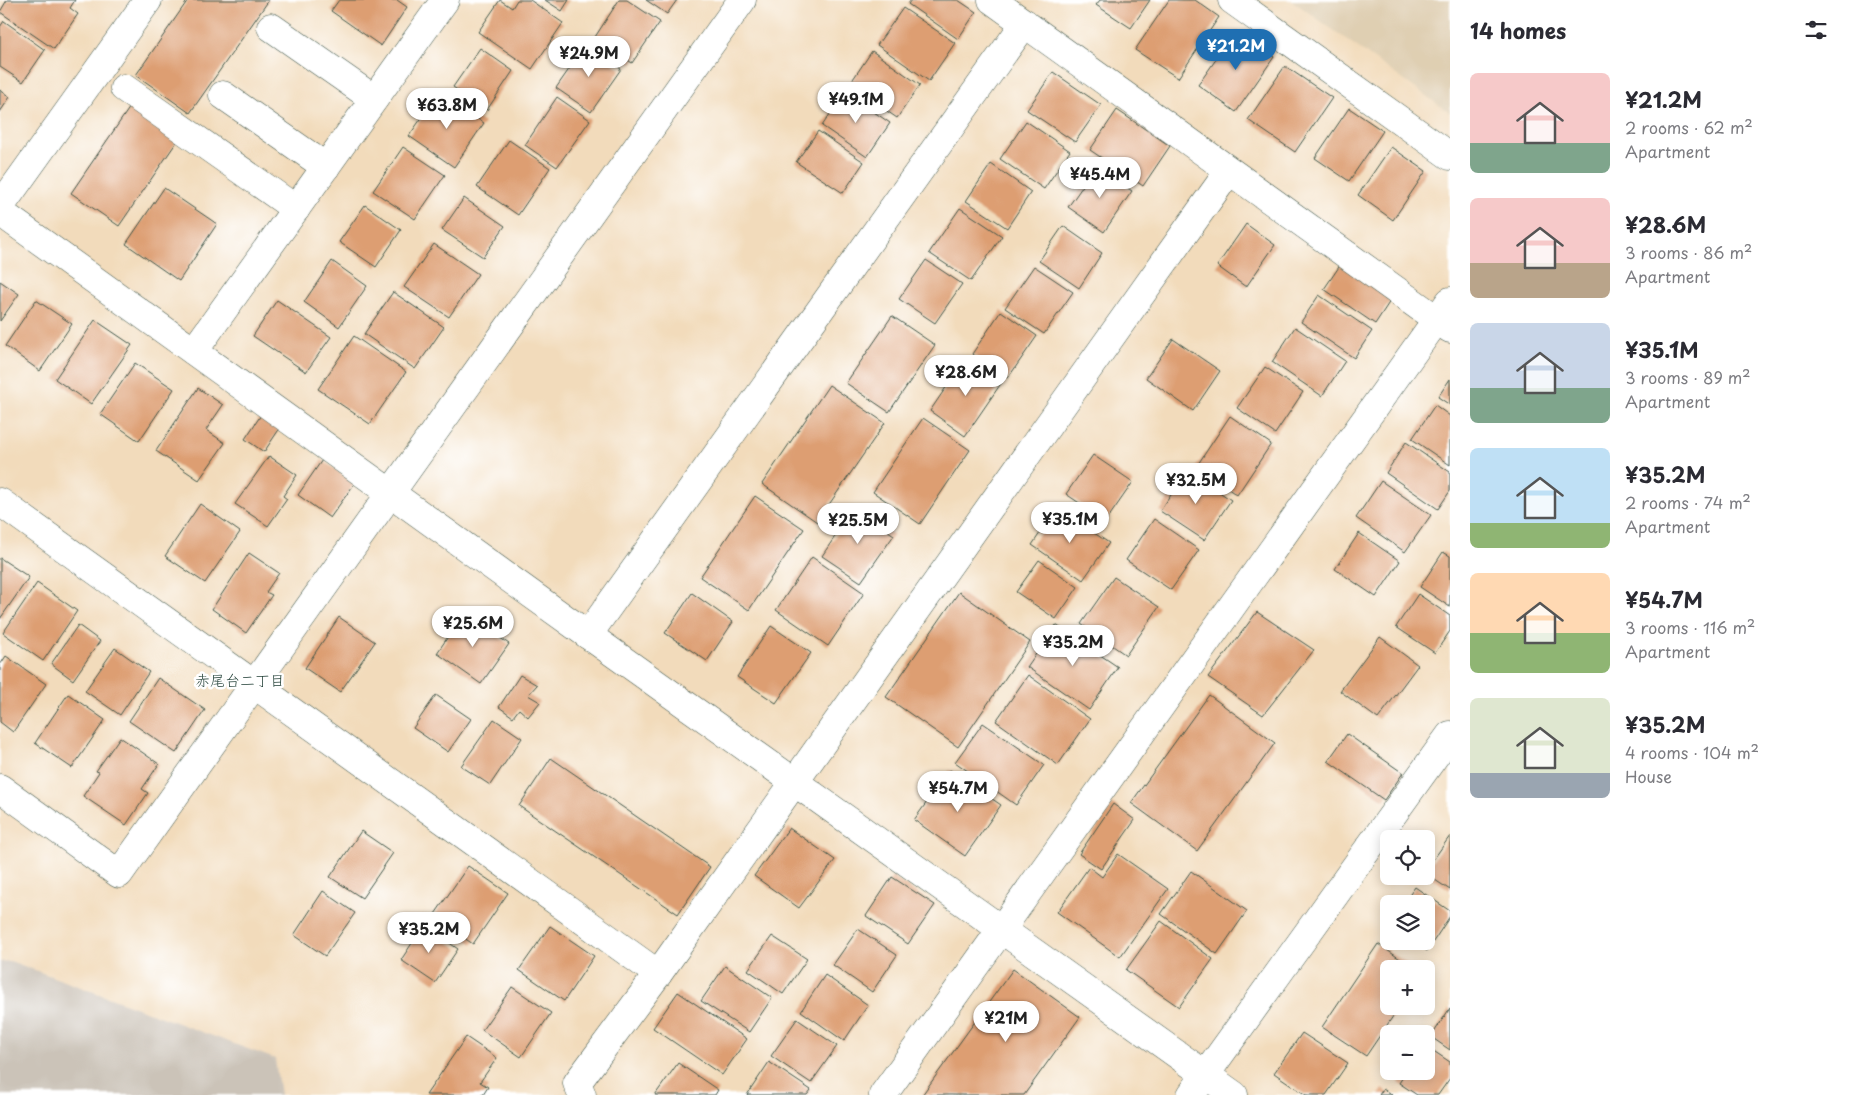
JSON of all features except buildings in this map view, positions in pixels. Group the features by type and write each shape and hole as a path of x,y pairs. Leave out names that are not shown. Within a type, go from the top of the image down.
{"street":[{"path":"0,206 148,0"},
{"path":"194,351 445,0"},
{"path":"0,788 119,874 742,0"},
{"path":"883,1095 1446,317 1229,171 992,0"},
{"path":"1232,0 1450,156"},
{"path":"588,635 1024,23"},
{"path":"271,27 374,98"},
{"path":"124,88 296,209"},
{"path":"223,95 326,167"},
{"path":"582,1095 577,1083 658,974 1229,171"},
{"path":"0,212 389,493 1001,930 1198,1085 1234,1095"},
{"path":"0,502 658,974"},
{"path":"1198,1085 1450,735"}],"shaded area":[{"path":"1291,0 1450,0 1450,113"},
{"path":"10,961 275,1059 280,1095 0,1095 0,962"}],"district":[{"name":"赤尾台二丁目","path":"240,681"}]}
